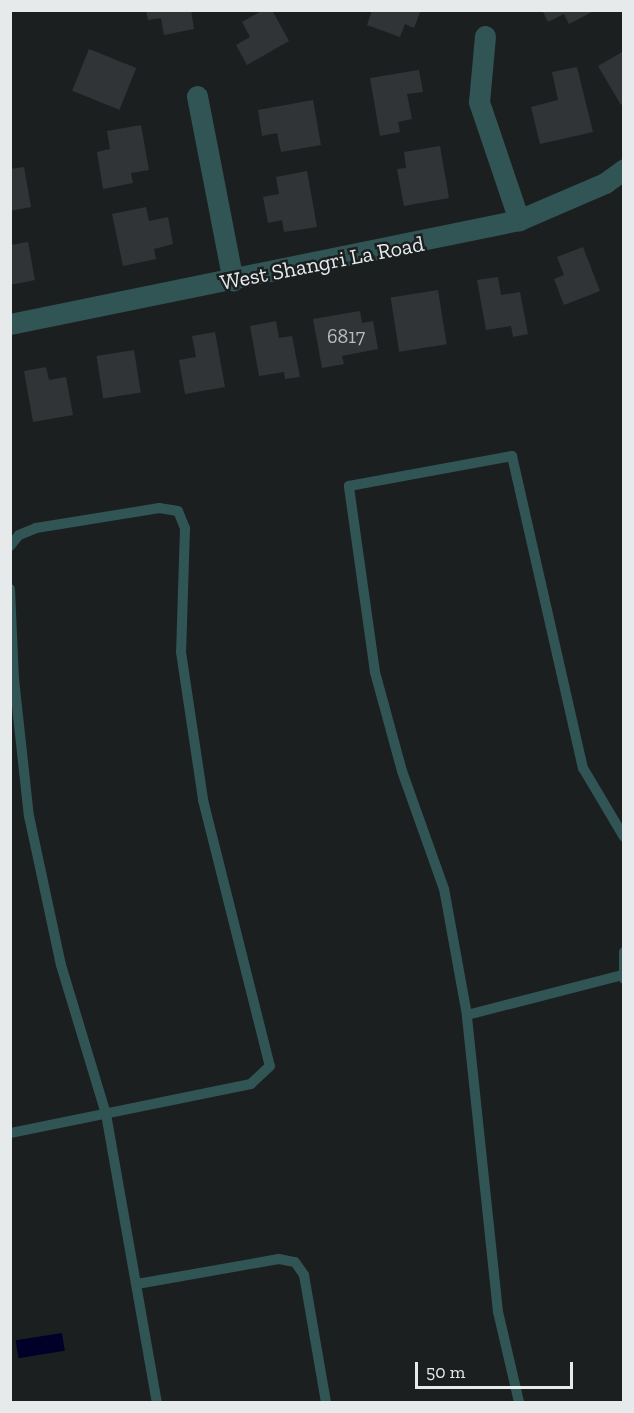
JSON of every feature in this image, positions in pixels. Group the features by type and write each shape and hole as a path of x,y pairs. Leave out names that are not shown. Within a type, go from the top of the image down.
{"street":[{"path":"485,36 479,102 519,220"},
{"path":"196,96 233,281"},
{"name":"West Shangri La Road","path":"10,324 233,281 519,220 605,183 624,169"}],"lane":[{"path":"519,1402 498,1312 467,1015 444,889 402,771 375,672 349,486 512,456 583,768 624,837"},
{"path":"10,546 19,535 36,528 159,508 178,511 185,528 181,652 203,800 270,1066 251,1084 10,1133"},
{"path":"10,589 15,690 29,816 42,888 106,1114 157,1402"},
{"path":"467,1015 623,977 624,952"},
{"path":"137,1284 279,1258 296,1262 304,1275 326,1402"}],"water":[{"path":"62,1333 65,1351 18,1358 16,1340"}],"building":[{"path":"146,10 191,10 194,29 164,35 161,18 148,20"},
{"path":"263,10 272,10 289,41 247,65 236,45 250,37 242,22"},
{"path":"372,10 421,10 414,28 405,24 400,37 367,25"},
{"path":"542,10 596,10 569,24 564,14 548,22"},
{"path":"89,49 136,68 119,110 72,91"},
{"path":"624,51 624,103 621,105 598,66"},
{"path":"577,67 593,132 540,144 531,107 558,100 552,72"},
{"path":"419,70 423,92 407,94 412,119 398,122 400,132 380,136 370,78"},
{"path":"313,100 321,145 281,152 277,133 262,136 258,110"},
{"path":"141,125 149,170 131,173 133,183 103,189 97,152 110,149 107,131"},
{"path":"440,146 449,198 404,206 397,169 406,168 404,152"},
{"path":"24,167 31,207 10,211 10,169"},
{"path":"307,171 317,227 284,232 282,220 268,223 263,197 279,194 276,177"},
{"path":"146,207 149,221 168,217 173,244 154,249 156,259 123,266 112,214"},
{"path":"28,242 35,280 10,285 10,245"},
{"path":"583,247 600,291 564,305 554,279 564,275 557,257"},
{"path":"498,277 501,295 520,292 528,334 513,337 511,326 486,330 477,280"},
{"path":"438,290 447,344 399,352 391,298"},
{"path":"360,311 362,323 373,321 378,349 342,356 344,364 322,368 313,319"},
{"path":"276,321 279,338 292,336 300,377 285,379 284,372 259,376 250,326"},
{"path":"215,332 225,387 185,394 179,360 196,357 192,336"},
{"path":"134,350 141,392 103,398 96,356"},
{"path":"46,367 49,380 66,377 73,415 33,422 24,371"}]}
